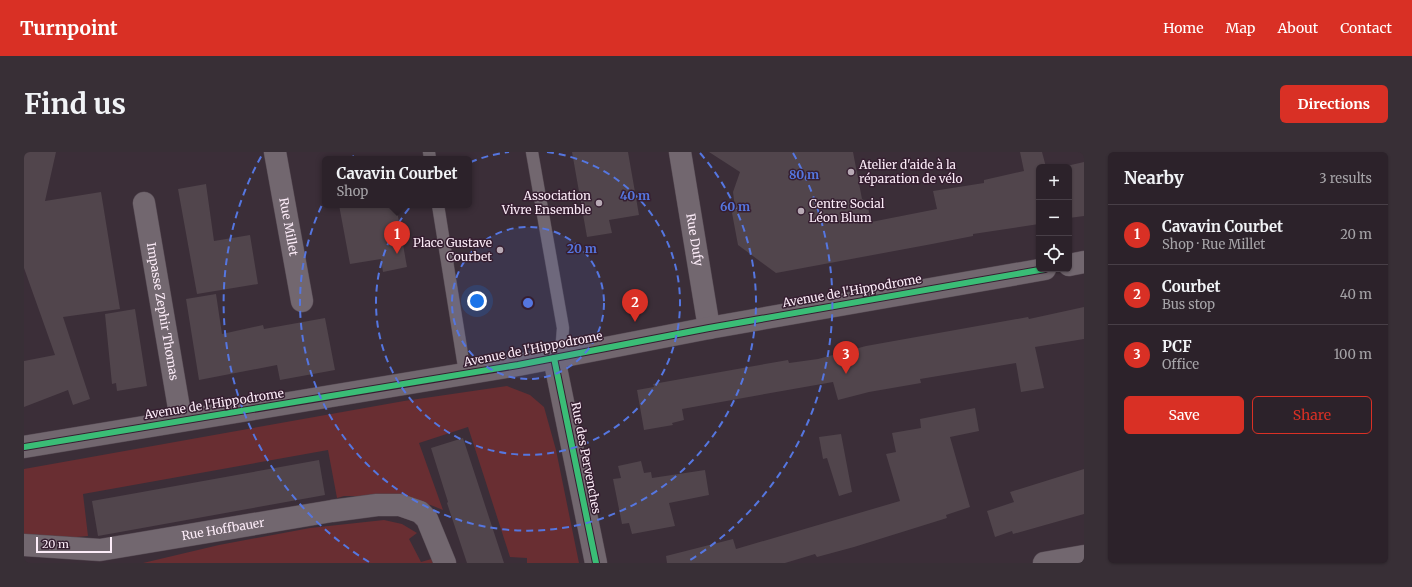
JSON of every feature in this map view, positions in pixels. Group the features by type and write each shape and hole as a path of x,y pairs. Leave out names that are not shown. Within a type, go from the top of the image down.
{"street":[{"name":"Rue Millet","path":"275,152 302,301"},
{"name":"Rue Dufy","path":"680,152 709,328"},
{"name":"Impasse Zephir Thomas","path":"144,203 181,420"},
{"path":"1072,264 1084,262"},
{"name":"Avenue de l'Hippodrome","path":"24,447 554,358 709,328 1036,271"},
{"name":"Rue des Pervenches","path":"554,358 596,563"},
{"name":"Rue Hoffbauer","path":"24,545 100,550 377,504 400,505 420,512 427,519 434,532 445,563"},
{"path":"1044,563 1084,556"}],"lane":[{"path":"532,152 563,328 562,341 554,358"},
{"path":"438,208 465,373"}],"shaded area":[{"path":"507,386 530,395 544,407 556,450 579,563 527,563 527,558 510,557 468,427 419,443 443,510 418,501 394,497 344,496 337,498 328,450 83,494 88,536 65,538 24,534 24,469 404,401"},
{"path":"384,520 402,524 417,533 409,539 421,562 435,558 436,563 143,563 219,545 310,528"}],"building":[{"path":"24,152 56,152 45,201 101,192 120,309 63,317 90,399 73,405 68,390 24,407 24,361 55,355 24,268"},
{"path":"572,152 628,152 639,215 609,220 612,233 587,237"},
{"name":"Centre Social Léon Blum","path":"709,152 853,152 862,199 867,202 871,222 937,209 933,191 984,183 984,180 1024,171 1020,152 1042,152 1045,164 1036,164 1036,224 973,234 973,236 776,273 738,245 732,213 735,208 733,192 740,172"},
{"path":"1084,162 1084,216 1072,218 1072,200 1072,165"},
{"path":"206,184 214,241 250,235 258,284 197,294 178,189"},
{"path":"340,208 397,208 407,267 383,272 381,259 350,264"},
{"path":"216,294 222,334 263,325 264,329 325,318 335,370 280,380 277,365 199,380 186,299"},
{"path":"1084,307 1084,339 1035,347 1044,388 1021,392 1016,363 920,379 921,383 869,392 838,400 833,382 682,409 684,420 672,423 673,425 644,430 637,390 654,387 653,384 788,360 789,363 818,359 866,346 1028,317 1029,319"},
{"path":"135,309 147,386 117,391 116,383 112,384 105,314"},
{"path":"975,408 979,431 950,437 970,507 946,515 947,518 854,547 817,557 815,554 785,563 667,563 666,556 733,539 736,549 900,501 886,454 896,452 892,433 921,428 920,419"},
{"path":"841,434 852,492 839,496 827,458 823,459 819,437"},
{"path":"463,438 504,563 467,563 447,503 448,502 431,448"},
{"path":"319,460 325,495 98,536 92,501"},
{"path":"641,461 644,473 651,472 652,478 705,470 709,495 669,503 675,526 632,534 629,523 622,524 613,479 621,478 618,466"},
{"path":"1084,469 1084,514 1013,534 1012,531 995,537 987,511 1014,502 1010,492"}],"cycle path":[{"path":"24,447 518,365 709,328 1036,271"},
{"path":"554,358 596,563"}],"place":[{"name":"Atelier d'aide à la réparation de vélo","path":"851,172"},
{"name":"Association Vivre Ensemble","path":"599,203"},
{"name":"Centre Social Léon Blum","path":"801,211"},
{"name":"Place Gustave Courbet","path":"500,250"},
{"name":"Cavavin Courbet","path":"397,254"},
{"name":"Courbet","path":"635,322"},
{"name":"PCF","path":"846,374"}]}
